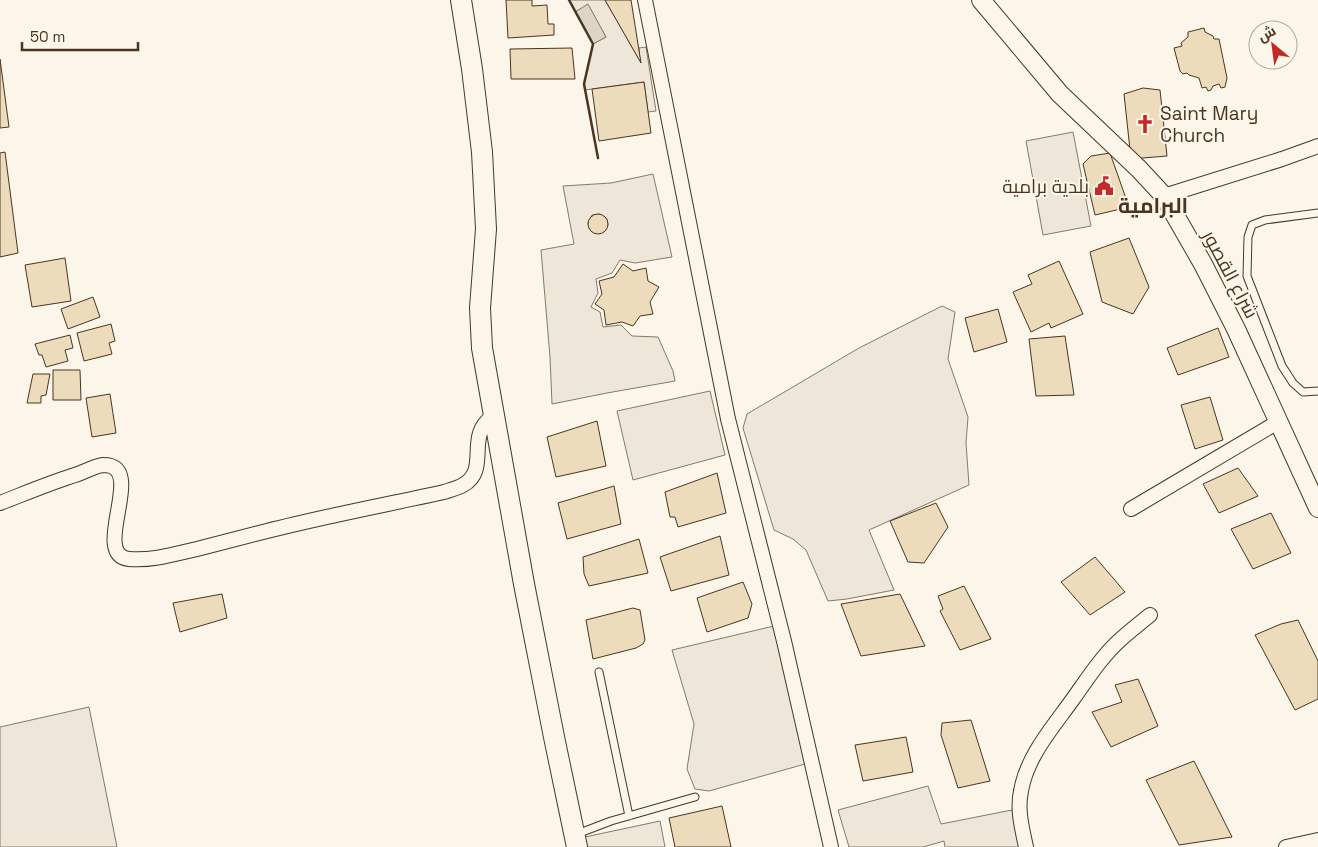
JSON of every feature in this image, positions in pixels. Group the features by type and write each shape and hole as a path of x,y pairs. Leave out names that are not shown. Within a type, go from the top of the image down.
{"main road":[{"path":"461,0 482,152 486,229 480,308 482,348 524,584 575,841"}],"street":[{"path":"645,0 728,419 782,632 831,847"},
{"name":"شراع القصور","path":"980,0 1060,94 1164,196 1203,264 1236,329 1318,508"},
{"path":"1164,196 1318,146"},
{"path":"0,503 103,465 111,466 120,474 121,486 114,547 117,553 124,558 153,558 444,492 462,486 475,475 479,434 486,421 494,416"},
{"path":"1131,509 1278,422"},
{"path":"1026,847 1020,815 1021,790 1029,765 1093,670 1120,640 1150,615"},
{"path":"1286,847 1318,840"}],"lane":[{"path":"1318,213 1265,220 1252,225 1248,237 1247,276 1282,366 1293,383 1303,392 1318,392"},
{"path":"599,672 629,816"},
{"path":"575,841 611,821 695,797"}],"shaded area":[{"path":"569,0 605,0 640,61 639,48 646,47 656,111 648,112 644,82 585,90 584,84 593,44 606,37 588,5 575,12"},
{"path":"588,4 606,37 593,44 575,12"},
{"path":"1073,132 1091,226 1043,235 1026,141"},
{"path":"653,174 672,257 635,263 620,260 612,273 596,279 598,293 591,307 600,312 603,327 621,325 632,336 658,337 673,371 675,381 552,404 541,250 574,244 563,186 611,183","holes":["600,214 607,219 608,226 604,232 594,233 589,228 588,222 592,215"]},
{"path":"942,306 955,312 948,359 968,417 966,443 969,485 869,530 894,590 828,601 806,550 793,539 774,530 743,428 747,414 859,348"},
{"path":"710,391 725,455 633,480 617,411"},
{"path":"774,626 805,764 709,791 695,789 687,769 694,724 672,650"},
{"path":"89,707 117,847 0,847 0,727"},
{"path":"928,786 941,824 1012,810 1019,847 945,847 944,841 923,847 849,847 838,810"},
{"path":"660,821 665,847 587,847 585,837"}],"building":[{"path":"506,0 532,0 532,6 547,5 548,24 554,24 554,35 508,38"},
{"path":"605,0 631,0 641,63"},
{"path":"1204,28 1205,32 1213,36 1214,39 1219,39 1227,78 1225,87 1221,88 1219,84 1213,86 1208,91 1206,87 1202,88 1199,78 1187,73 1183,74 1180,71 1174,48 1182,46 1181,43 1188,37 1188,32"},
{"path":"572,48 575,79 511,79 510,49"},
{"path":"0,59 9,127 0,128"},
{"path":"644,82 651,133 599,141 592,89"},
{"name":"Saint Mary Church","path":"1143,88 1160,90 1167,156 1131,159 1124,94"},
{"path":"5,152 18,253 0,257 0,153"},
{"name":"بلدية برامية","path":"1110,153 1129,207 1095,215 1083,164 1091,156"},
{"path":"598,214 605,217 608,224 605,231 598,234 591,231 588,224 591,217"},
{"path":"1129,238 1149,287 1133,314 1102,302 1090,252"},
{"path":"65,258 71,301 32,307 25,265"},
{"path":"1059,261 1083,314 1051,328 1049,323 1031,332 1013,292 1032,284 1028,275"},
{"path":"623,264 633,271 646,268 648,281 659,287 650,302 653,314 640,316 633,326 622,322 606,325 604,310 595,304 602,294 599,281 614,277"},
{"path":"93,297 100,317 68,329 61,309"},
{"path":"998,309 1007,342 974,352 965,318"},
{"path":"111,324 115,341 109,343 112,354 84,361 77,333"},
{"path":"1218,328 1229,357 1178,375 1167,348"},
{"path":"70,335 73,348 65,350 68,361 46,367 42,355 39,355 35,344"},
{"path":"1065,336 1074,395 1036,396 1029,339"},
{"path":"53,370 80,370 81,400 53,400"},
{"path":"33,374 50,374 46,395 41,396 41,403 27,403"},
{"path":"110,394 116,433 92,437 86,398"},
{"path":"1210,397 1223,440 1195,449 1181,405"},
{"path":"597,421 606,466 556,477 547,437"},
{"path":"1238,468 1258,496 1219,513 1203,484"},
{"path":"717,473 726,513 678,527 675,517 670,517 665,492"},
{"path":"614,486 621,524 567,539 558,503"},
{"path":"936,503 948,527 924,563 908,562 890,521"},
{"path":"1271,513 1291,553 1253,569 1231,529"},
{"path":"720,536 729,575 671,591 660,557"},
{"path":"639,539 648,573 589,586 584,574 583,557"},
{"path":"1095,557 1125,592 1090,615 1061,582"},
{"path":"743,582 752,604 748,618 707,632 697,598"},
{"path":"964,586 991,639 960,650 940,611 943,609 938,596"},
{"path":"222,594 227,618 180,632 173,603"},
{"path":"900,594 925,646 861,656 841,604"},
{"path":"633,608 640,610 645,640 643,644 636,648 593,659 586,620"},
{"path":"1298,620 1318,661 1318,699 1295,710 1255,635 1281,624"},
{"path":"1138,679 1158,726 1111,747 1092,712 1122,702 1115,685"},
{"path":"971,720 990,781 958,788 941,735 942,723"},
{"path":"906,737 913,772 863,781 855,745"},
{"path":"1194,761 1232,837 1179,845 1146,780"},
{"path":"722,806 731,847 675,847 669,818"}],"wall":[{"path":"569,0 593,44 584,84 598,158"}],"place":[{"name":"Saint Mary Church","path":"1145,124"},
{"name":"بلدية برامية","path":"1104,186"}],"district":[{"name":"البرامية","path":"1153,206"}]}
